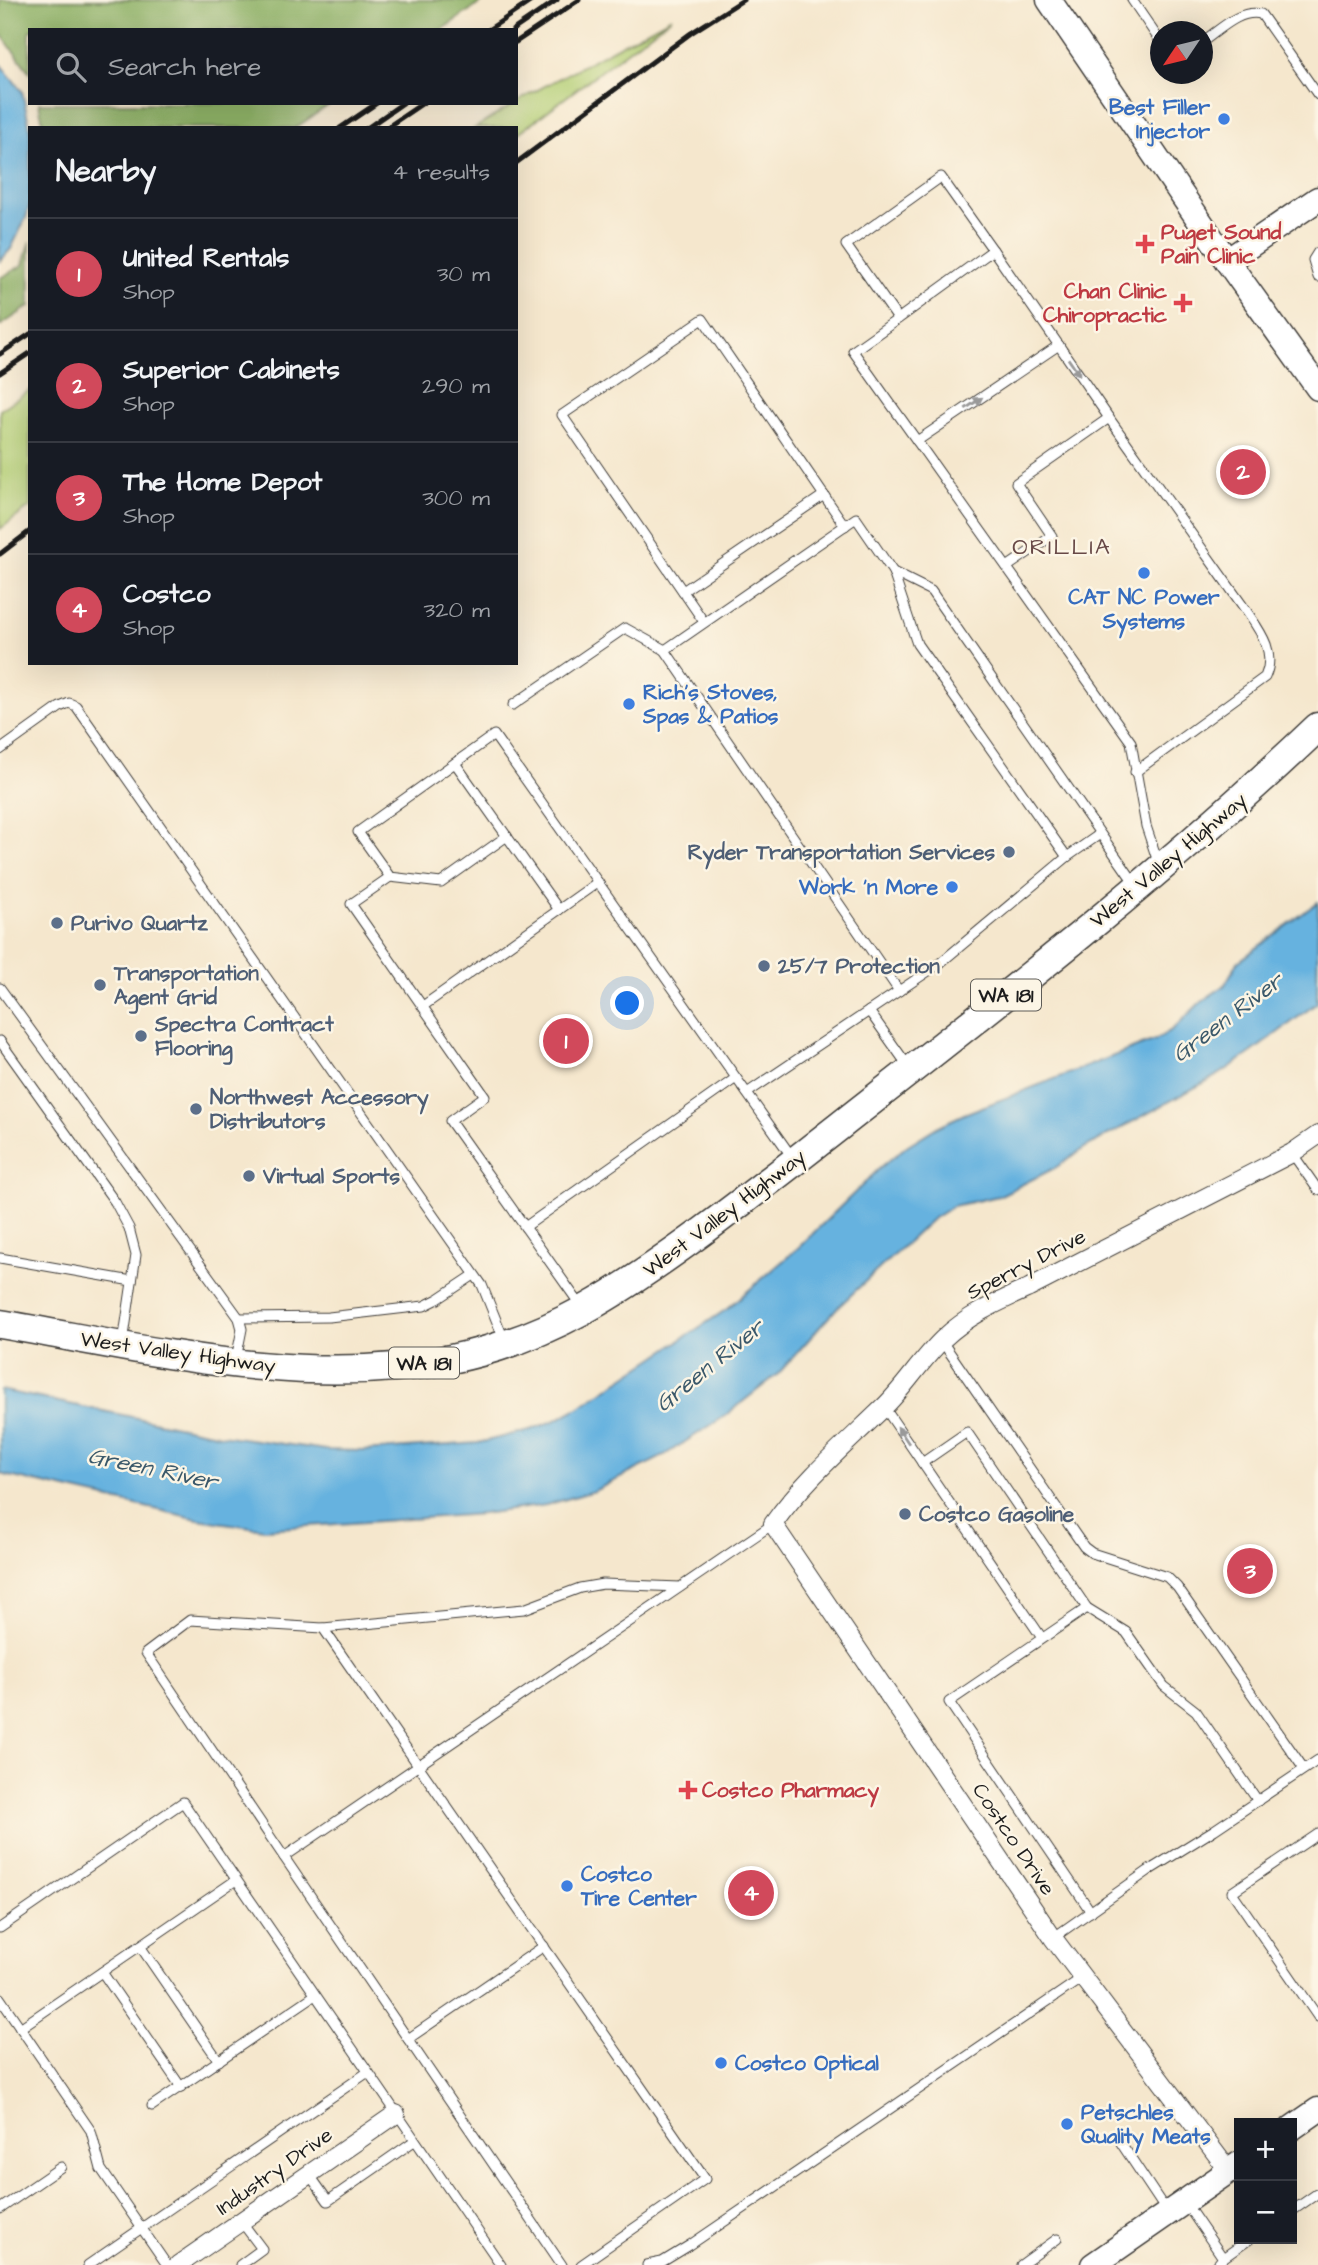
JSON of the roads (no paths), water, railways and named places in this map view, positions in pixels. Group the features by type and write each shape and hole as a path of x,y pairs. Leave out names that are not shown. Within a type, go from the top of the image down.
{"main road":[{"path":"1049,0 1227,261 1318,388"},
{"path":"1227,261 1318,199"},
{"name":"West Valley Highway","path":"0,1324 236,1363 314,1369 372,1368 451,1359 505,1343 584,1311 670,1255 984,1013 1247,795 1318,727"},
{"path":"1297,2125 1318,2110"},
{"path":"1093,2265 1234,2167"}],"street":[{"name":"Sperry Drive","path":"773,1524 792,1496 884,1407 942,1340 988,1306 1029,1288 1292,1153 1318,1135"},
{"name":"Costco Drive","path":"773,1524 1053,1938 1234,2167"},
{"name":"Industry Drive","path":"178,2265 396,2114"}],"lane":[{"path":"1132,0 1150,26"},
{"path":"1213,34 1242,14 1261,14 1318,95"},
{"path":"898,319 846,245 941,177 1264,637 1269,654 1265,677 1135,772"},
{"path":"993,250 853,351 1131,742 1146,826 1160,867"},
{"path":"1318,253 1313,260 1318,277"},
{"path":"704,622 562,415 584,400 703,319 845,526"},
{"path":"917,441 1059,345"},
{"path":"1007,567 1052,536 1016,483 1109,418"},
{"path":"683,591 824,495"},
{"path":"665,650 856,518 893,572 917,644 1067,858"},
{"path":"893,572 931,591 1137,886"},
{"path":"513,705 625,628 665,650 899,991"},
{"path":"0,750 60,707 69,703 76,706 474,1275 487,1296 505,1343"},
{"path":"390,877 358,832 494,735 795,1161"},
{"path":"455,763 559,910"},
{"path":"747,1093 939,964 1100,834"},
{"path":"507,836 441,883 390,877 351,904 485,1096 450,1121 584,1311"},
{"path":"423,1006 598,883"},
{"path":"0,988 239,1318 242,1329 236,1363"},
{"path":"869,1011 911,1070"},
{"path":"0,1041 120,1210 129,1228 136,1255 122,1345"},
{"path":"525,1227 736,1078"},
{"path":"1292,1153 1318,1190"},
{"path":"0,1258 132,1281"},
{"path":"239,1318 329,1317 424,1306 474,1275"},
{"path":"942,1340 1084,1547 1092,1553 1167,1577 1177,1587 1304,1769"},
{"path":"884,1407 1042,1638"},
{"path":"922,1463 967,1432 1087,1608 1126,1632 1164,1686 1196,1711 1258,1801"},
{"path":"284,1857 773,1524"},
{"path":"562,2265 146,1653 190,1620 323,1628 524,1609 580,1588 603,1584 680,1587"},
{"path":"1087,1608 949,1702 1091,1912"},
{"path":"323,1628 705,2179 581,2265"},
{"path":"1053,1938 1148,1871 1318,1760"},
{"path":"0,1928 183,1802 501,2265"},
{"path":"1318,1834 1232,1892 1318,2017"},
{"path":"20,2028 236,1880"},
{"path":"140,1946 219,2060"},
{"path":"408,2039 544,1947"},
{"path":"102,1972 181,2087"},
{"path":"647,2265 662,2262 690,2245 1082,1978"},
{"path":"152,2106 315,1994"},
{"path":"0,1998 91,2131 101,2169 167,2265"},
{"path":"88,2265 368,2073"},
{"path":"309,2174 328,2202 414,2141"},
{"path":"1121,2143 1220,2261 1243,2244"},
{"path":"0,2209 61,2167"},
{"path":"1297,2208 1318,2193"},
{"path":"240,2265 262,2249 241,2221"},
{"path":"1021,2265 1057,2239"}],"water":[{"path":"0,64 22,91 30,126 28,210 11,249 0,261"},
{"name":"Green River","path":"1318,902 1317,1003 1220,1074 1086,1147 1055,1168 999,1196 953,1206 931,1220 836,1309 778,1374 722,1418 660,1458 594,1491 546,1505 482,1514 264,1529 198,1519 0,1474 0,1390 221,1435 326,1450 362,1451 478,1443 554,1421 578,1408 727,1309 798,1248 881,1167 908,1145 964,1114 1155,1040 1173,1029 1202,1001 1224,986 1238,962"}],"railway":[{"path":"491,28 533,0"},
{"path":"516,28 557,0"},
{"path":"518,41 579,0"},
{"path":"518,162 691,33 743,0"},
{"path":"343,126 374,105"},
{"path":"370,126 400,105"},
{"path":"389,126 420,105"},
{"path":"0,354 28,335"},
{"path":"0,373 28,354"},
{"path":"0,554 28,533"}],"place":[{"name":"Best Filler Injector","path":"1224,119"},
{"name":"Puget Sound Pain Clinic","path":"1145,244"},
{"name":"Chan Clinic Chiropractic","path":"1183,303"},
{"name":"Superior Cabinets","path":"1243,472"},
{"name":"CAT NC Power Systems","path":"1144,573"},
{"name":"Rich's Stoves, Spas & Patios","path":"629,704"},
{"name":"Ryder Transportation Services","path":"1009,852"},
{"name":"Work 'n More","path":"952,887"},
{"name":"Purivo Quartz","path":"57,923"},
{"name":"25/7 Protection","path":"764,966"},
{"name":"Transportation Agent Grid","path":"100,985"},
{"name":"Spectra Contract Flooring","path":"141,1036"},
{"name":"United Rentals","path":"566,1041"},
{"name":"Northwest Accessory Distributors","path":"196,1109"},
{"name":"Virtual Sports","path":"249,1176"},
{"name":"Costco Gasoline","path":"905,1514"},
{"name":"The Home Depot","path":"1250,1571"},
{"name":"Costco Pharmacy","path":"688,1790"},
{"name":"Costco Tire Center","path":"567,1886"},
{"name":"Costco","path":"751,1893"},
{"name":"Costco Optical","path":"721,2063"},
{"name":"Petschles Quality Meats","path":"1067,2124"}],"district":[{"name":"ORILLIA","path":"1062,546"}]}
